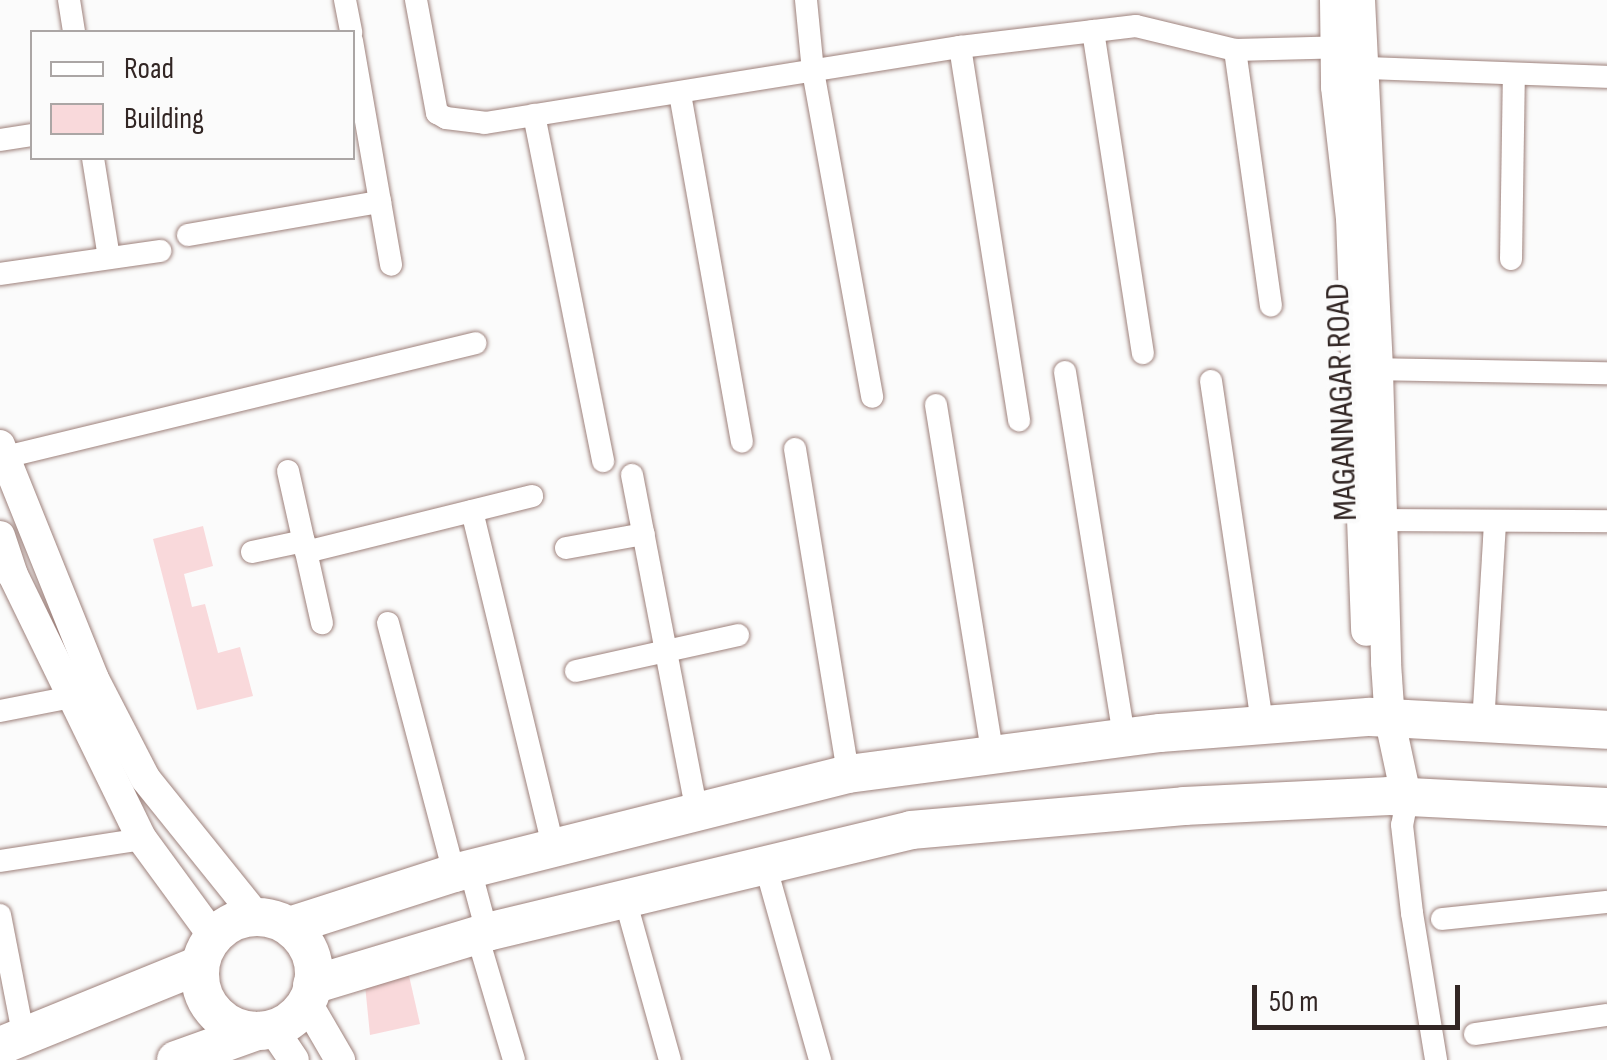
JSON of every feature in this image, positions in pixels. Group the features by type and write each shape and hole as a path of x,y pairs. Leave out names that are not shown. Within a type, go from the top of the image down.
{"main road":[{"path":"12,1042 206,951 232,922 272,921 848,774 1262,724 1380,719 1607,730"},
{"path":"309,994 482,934 911,830 1184,806 1607,807"},
{"path":"176,1060 292,1019 309,994 313,960 304,940 272,921"},
{"path":"206,951 201,990 212,1012 232,1026 264,1030"}],"street":[{"path":"69,0 74,30"},
{"path":"345,0 351,30"},
{"path":"416,0 438,113 446,118 485,123 960,47 1136,26 1235,50 1354,54 1514,75 1607,76"},
{"name":"MAGANNAGAR ROAD","path":"1335,0 1354,54"},
{"name":"MAGANNAGAR ROAD","path":"1360,0 1354,54 1351,218 1384,520 1380,719"},
{"path":"812,1 813,70 872,397"},
{"path":"1093,31 1143,353"},
{"path":"960,47 1019,420"},
{"path":"1235,50 1271,306"},
{"path":"355,67 391,265"},
{"path":"1511,259 1514,75"},
{"path":"680,94 742,442"},
{"path":"534,115 603,461"},
{"path":"0,140 30,135"},
{"path":"94,160 109,258"},
{"path":"188,236 380,202"},
{"path":"0,274 160,251"},
{"path":"272,921 145,778 94,679 3,451 475,343"},
{"path":"1367,369 1607,372"},
{"name":"MAGANNAGAR ROAD","path":"1367,369 1380,719"},
{"path":"1064,372 1124,738"},
{"path":"1211,381 1262,724"},
{"path":"936,405 993,755"},
{"path":"796,449 848,774"},
{"path":"288,471 322,623"},
{"path":"632,475 696,810"},
{"path":"252,552 305,547 532,496"},
{"path":"472,511 554,850"},
{"path":"1384,520 1607,521"},
{"path":"1484,725 1495,520"},
{"path":"566,548 644,534"},
{"path":"0,536 6,576 72,697 142,839 206,951"},
{"path":"388,623 482,934 514,1060"},
{"path":"576,671 738,635"},
{"path":"0,711 72,697"},
{"path":"1380,719 1400,807 1436,1060"},
{"path":"0,862 142,839"},
{"path":"765,864 820,1060"},
{"path":"625,899 670,1060"},
{"path":"1442,919 1607,902"},
{"path":"0,915 12,1042"},
{"path":"309,994 340,1060"},
{"path":"1476,1034 1607,1015"},
{"path":"264,1030 294,1060"}],"building":[{"path":"203,526 213,566 184,574 192,607 205,604 218,653 240,647 253,696 197,710 153,539"},
{"path":"407,967 420,1024 370,1035 365,985"}]}
